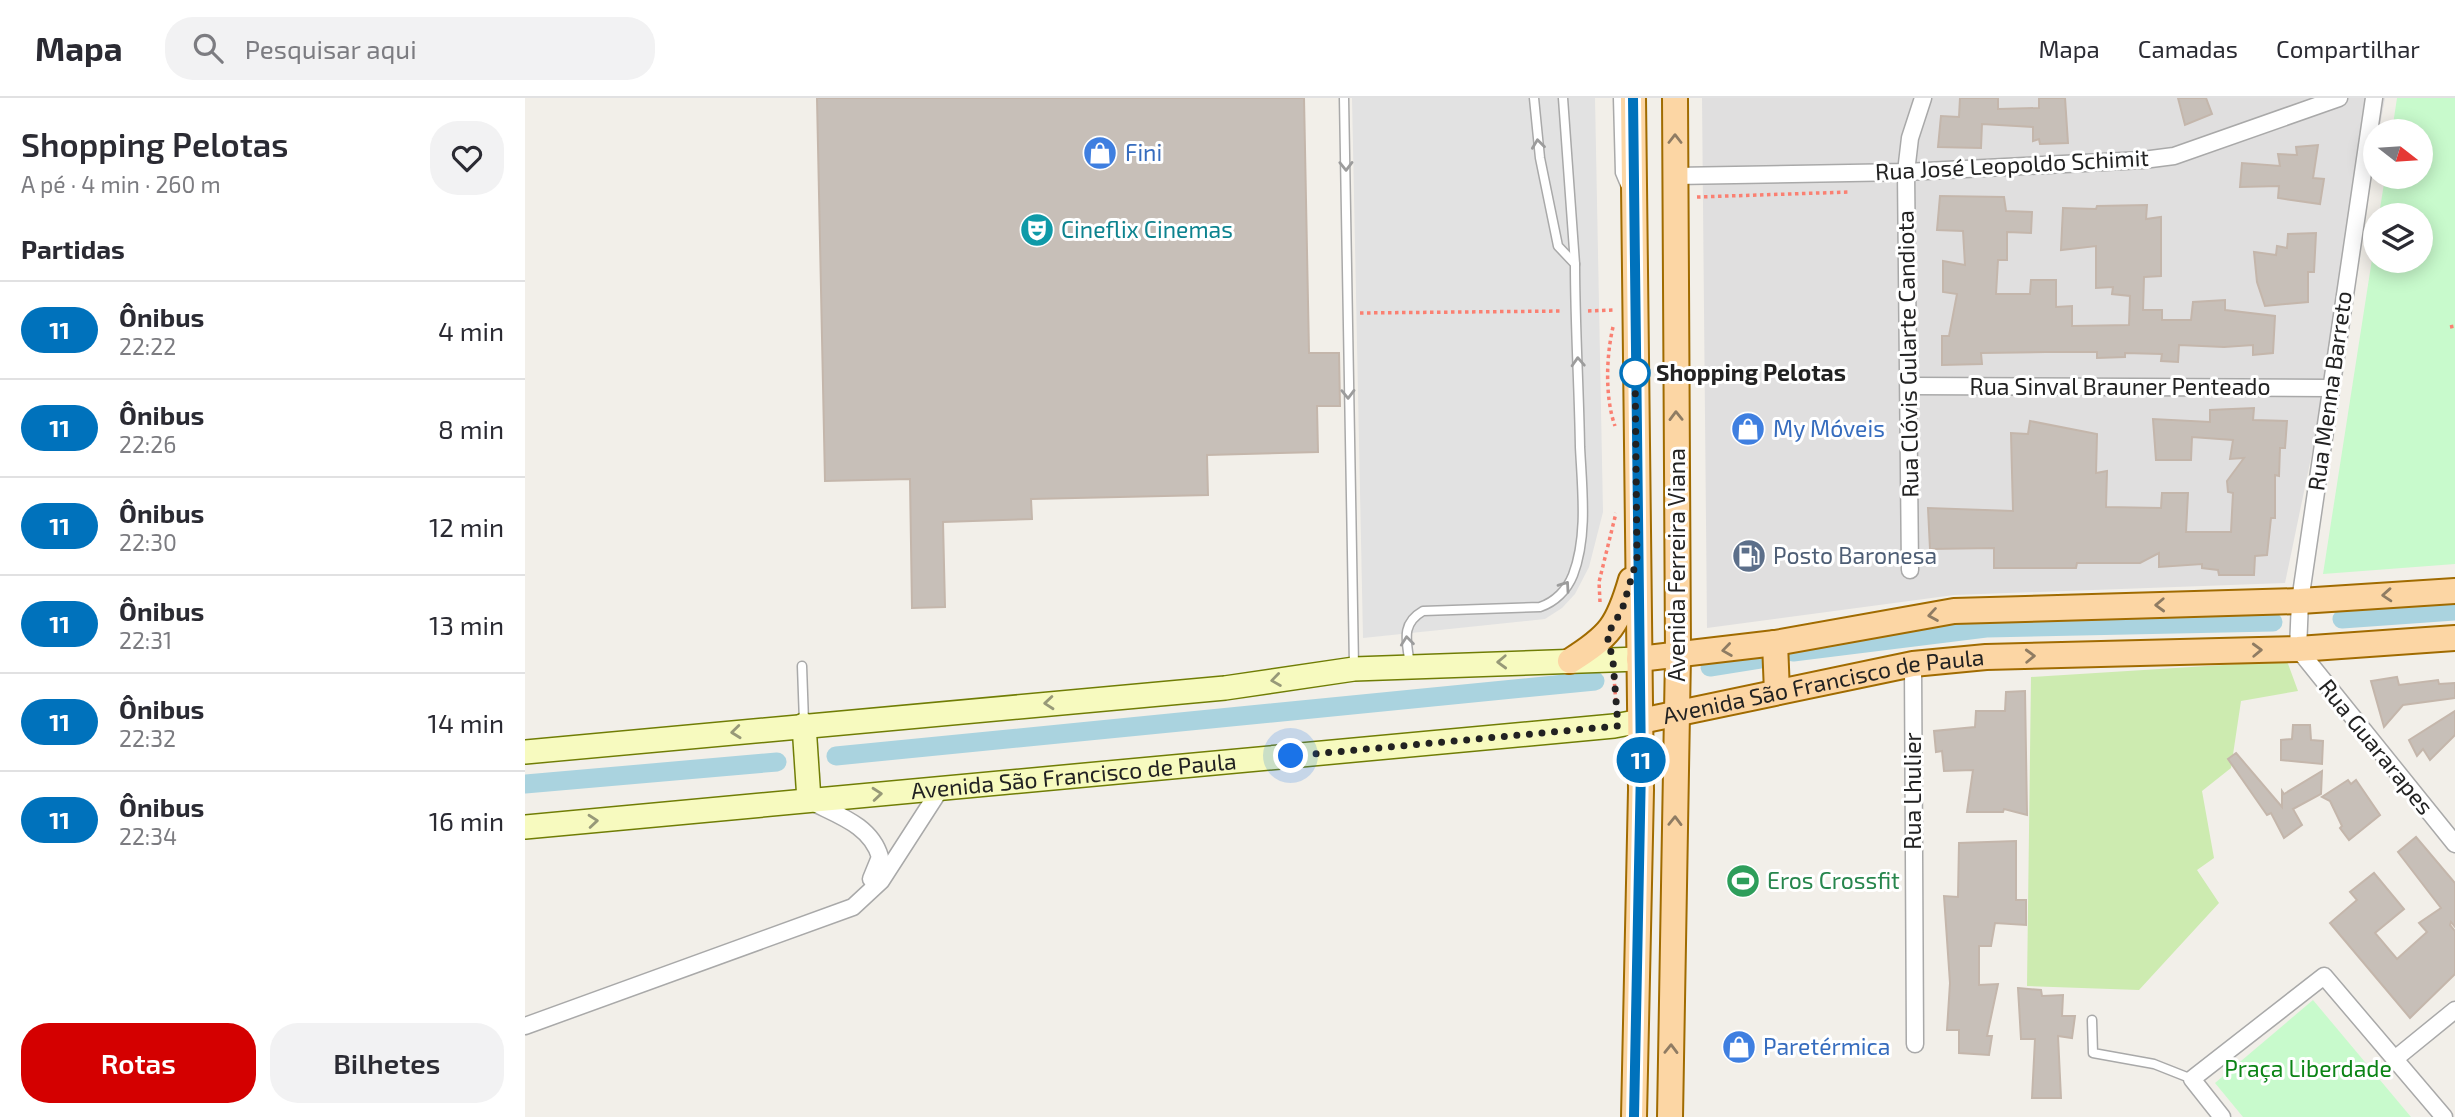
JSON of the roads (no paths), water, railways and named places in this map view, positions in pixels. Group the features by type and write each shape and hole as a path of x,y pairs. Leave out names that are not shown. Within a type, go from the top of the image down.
{"main road":[{"name":"Avenida Ferreira Viana","path":"1633,98 1634,205 1622,306 1640,659 1630,724 1634,1117"},
{"name":"Avenida Ferreira Viana","path":"1670,1117 1678,655 1675,98"},
{"path":"1570,661 1607,635 1622,610 1637,559"},
{"path":"1640,659 1781,642 1954,611 2300,601 2455,590"},
{"name":"Avenida São Francisco de Paula","path":"1630,724 1913,664 1986,657 2298,649 2455,638"},
{"path":"1781,642 1783,691"}],"street":[{"name":"Rua Clóvis Gularte Candiota","path":"1910,570 1906,172 1910,138 1923,98"},
{"name":"Rua José Leopoldo Schimit","path":"1676,187 2174,156 2339,98"},
{"name":"Rua Menna Barreto","path":"2298,649 2300,601 2374,98"},
{"name":"Rua Sinval Brauner Penteado","path":"1910,386 2330,388"},
{"name":"Rua Guararapes","path":"2298,649 2455,844"},
{"path":"525,752 804,731 1225,688 1355,669 1640,659"},
{"name":"Rua Lhulier","path":"1913,664 1915,1044"},
{"name":"Avenida São Francisco de Paula","path":"525,827 808,791 941,788 1630,724"},
{"path":"804,731 808,791 867,833 880,857 876,871 864,889 838,914"},
{"path":"525,1026 838,914 872,891 941,788"},
{"path":"2222,1117 2192,1079 2323,976 2444,1117"},
{"path":"2396,1058 2455,1010"}],"lane":[{"path":"1344,98 1355,669"},
{"path":"1534,98 1540,158 1558,246 1575,264"},
{"path":"1410,665 1406,628 1410,619 1423,611 1540,607 1552,603 1567,586 1581,542 1575,264 1563,98"},
{"path":"1618,98 1620,173 1634,205"},
{"path":"802,666 804,731"},
{"path":"2092,1020 2093,1054 2154,1064 2192,1079"}],"waterway":[{"path":"2342,619 2455,611"},
{"path":"1793,652 1986,628 2273,622"},
{"path":"1710,667 1760,659"},
{"path":"836,756 1595,681"},
{"path":"525,784 777,762"}],"place":[{"name":"Fini","path":"1100,153"},
{"name":"Cineflix Cinemas","path":"1037,230"},
{"name":"Shopping Pelotas","path":"1635,373"},
{"name":"My Móveis","path":"1748,429"},
{"name":"Posto Baronesa","path":"1749,556"},
{"name":"Eros Crossfit","path":"1743,881"},
{"name":"Paretérmica","path":"1739,1047"}],"park label":[{"name":"Praça Liberdade","path":"2308,1069"}]}
